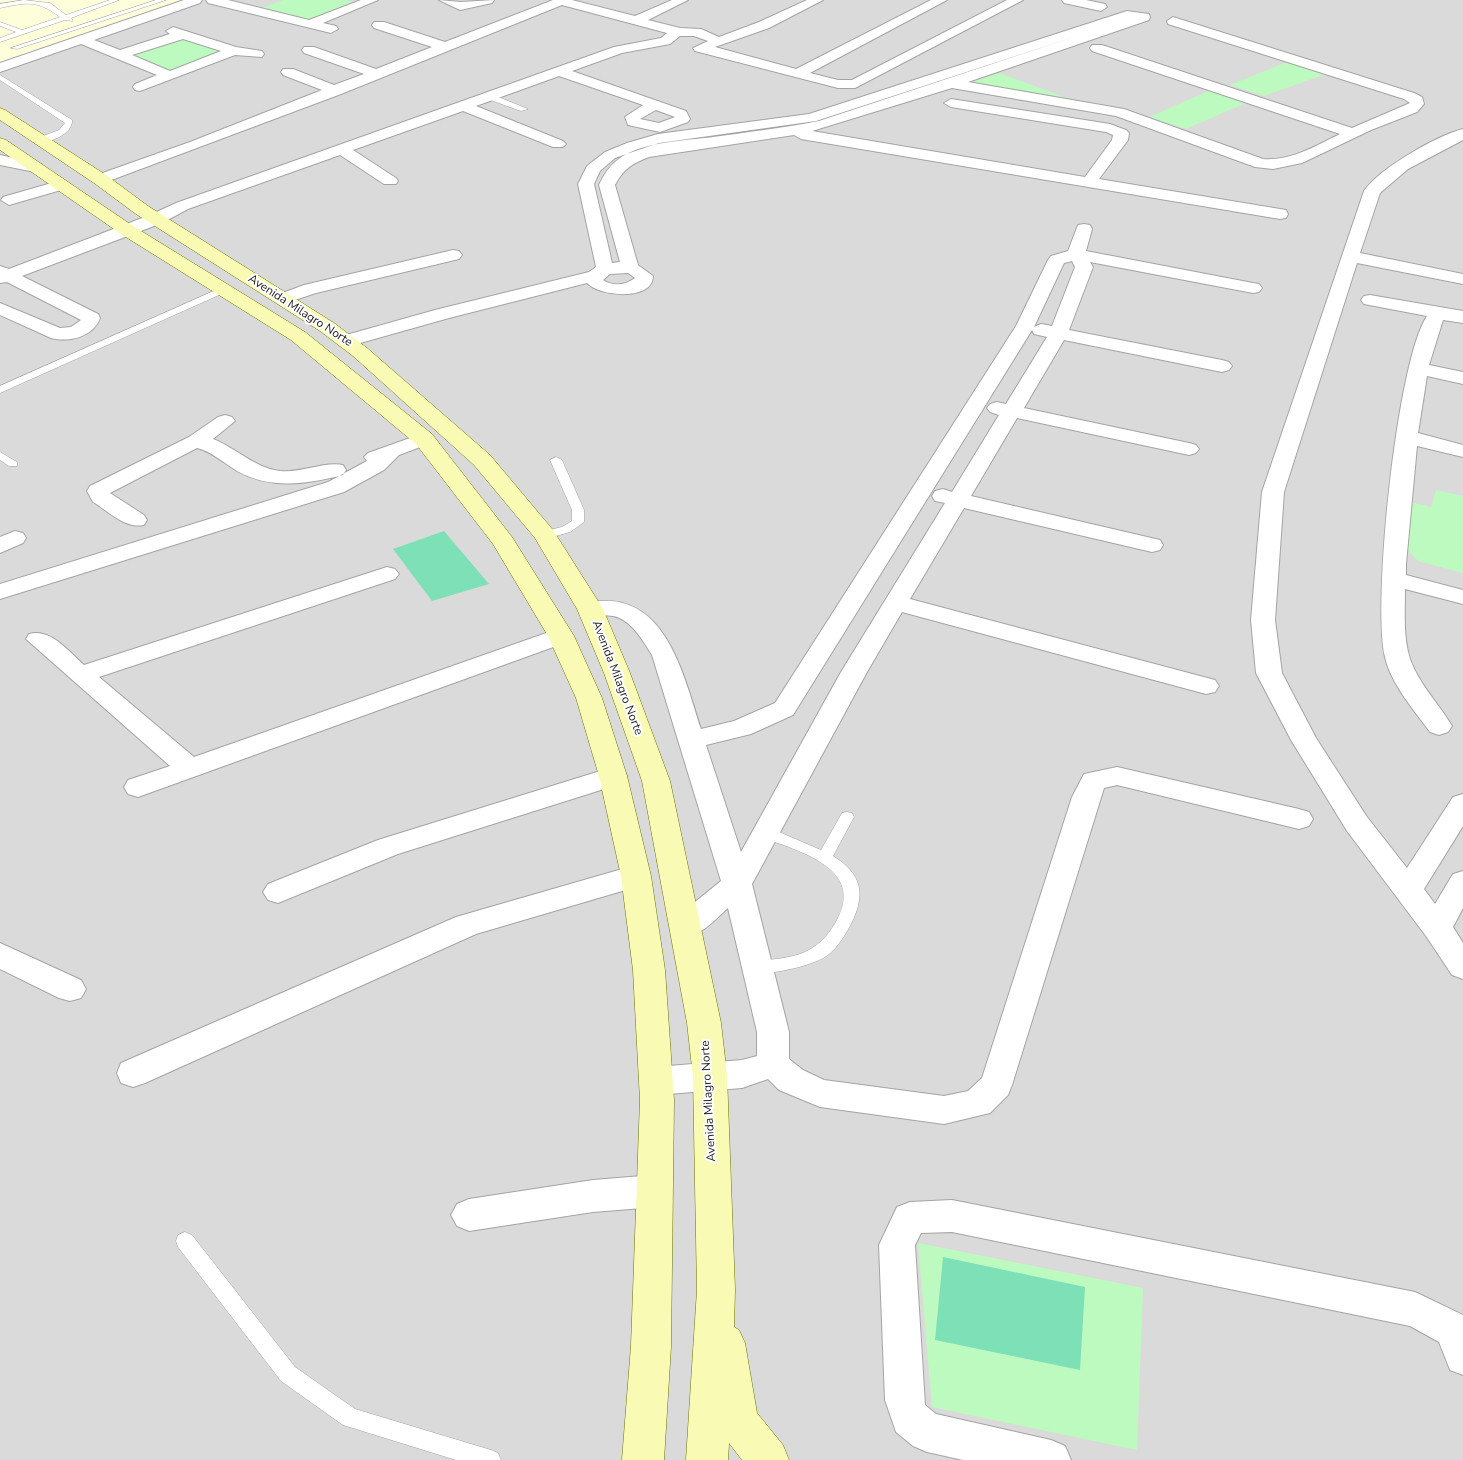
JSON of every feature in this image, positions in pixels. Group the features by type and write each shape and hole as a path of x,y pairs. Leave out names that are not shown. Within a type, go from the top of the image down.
{"main road":[{"name":"Avenida Milagro Norte","path":"0,113 100,179 134,220 225,290 316,349 424,439 504,542 561,636 589,698 613,776 636,876 649,970 656,1081 655,1191 651,1346 643,1460"},
{"name":"Avenida Milagro Norte","path":"0,143 62,184 283,299 353,346 482,460 545,535 590,609 617,673 656,781 704,1023 710,1076 716,1290 707,1460"},
{"path":"716,1290 738,1422 768,1460"}],"street":[{"path":"0,68 196,0"},
{"path":"212,0 331,29"},
{"path":"246,9 271,0"},
{"path":"309,24 372,0"},
{"path":"445,0 460,6 488,0"},
{"path":"637,20 682,0"},
{"path":"707,41 724,30 795,0"},
{"path":"665,41 668,45 682,48 764,25 813,0"},
{"path":"797,74 941,0"},
{"path":"100,179 336,91 562,1 683,32 797,74 843,84 859,84 1017,0"},
{"path":"1068,0 1101,7"},
{"path":"353,346 602,278 630,268 608,185 613,172 626,161 644,153 781,128 1127,15 1144,17 950,84 822,125 781,128 658,140 632,146 610,156 593,169 586,184 602,278"},
{"path":"932,80 1098,108 1136,117 1261,164 1274,166 1285,164 1412,109 1417,104 1417,100 1409,96 1173,21"},
{"path":"379,24 446,47"},
{"path":"3,266 134,220 182,206 558,71 635,45 665,41 670,36 683,32"},
{"path":"119,55 177,33 234,51 258,54"},
{"path":"82,40 171,76"},
{"path":"1097,48 1353,133"},
{"path":"309,50 378,74"},
{"path":"140,87 234,51"},
{"path":"386,58 403,64"},
{"path":"558,71 655,105"},
{"path":"288,72 336,91"},
{"path":"1044,84 1098,108"},
{"path":"951,103 1110,128 1121,133 1120,140 1089,182"},
{"path":"461,105 558,144"},
{"path":"781,128 1280,214"},
{"path":"1463,134 1420,155 1386,176 1372,191 1349,256 1273,492 1263,620 1269,673 1304,740 1357,824 1437,928 1463,967"},
{"path":"340,148 390,181"},
{"path":"0,160 35,167"},
{"path":"3,199 62,184"},
{"path":"1076,254 1084,229"},
{"path":"685,926 737,884 768,832 854,672 1058,334 1084,266 1076,254"},
{"path":"692,740 742,728 784,709 1024,326 1057,260 1076,254 1253,288"},
{"path":"283,299 310,289 454,255"},
{"path":"1349,256 1463,279"},
{"path":"0,308 58,334 75,332 88,326 91,318 3,266"},
{"path":"1370,300 1463,316"},
{"path":"1439,313 1434,319 1418,368 1407,437 1394,571 1393,636 1398,660 1411,686 1439,726"},
{"path":"1024,326 1222,366"},
{"path":"1418,368 1463,378"},
{"path":"976,404 1190,449"},
{"path":"136,520 101,497 98,491 182,447 196,442 225,421"},
{"path":"1407,437 1463,451"},
{"path":"196,442 208,444 240,464 259,473 279,478 301,479 391,452 424,439"},
{"path":"0,592 336,487 376,466 391,452"},
{"path":"922,490 1152,545"},
{"path":"1394,571 1463,581"},
{"path":"1394,571 1463,597"},
{"path":"80,675 387,574"},
{"path":"896,604 1206,686"},
{"path":"590,609 608,606 628,610 642,622 664,655 737,884 756,968 774,1032 773,1064"},
{"path":"138,787 561,636"},
{"path":"38,639 190,768"},
{"path":"816,659 854,672"},
{"path":"278,892 388,847 613,776"},
{"path":"773,1064 791,1080 820,1093 944,1110 978,1102 996,1084 1086,797 1094,781 1117,776 1299,819"},
{"path":"1408,890 1463,804"},
{"path":"1425,863 1462,885 1437,928"},
{"path":"133,1073 467,925 636,876"},
{"path":"0,955 70,988"},
{"path":"656,1081 742,1074 773,1064"},
{"path":"469,1215 593,1196 655,1191"},
{"path":"1051,1460 927,1432 910,1418 904,1400 897,1245 910,1218 952,1216 1415,1310 1454,1330 1463,1357"}],"lane":[{"path":"0,41 116,0"},
{"path":"15,48 83,24 163,0"},
{"path":"0,6 20,2 44,3 63,18 83,24"},
{"path":"0,24 21,32"},
{"path":"0,41 38,55"},
{"path":"0,77 69,122 67,128 62,132 41,140"},
{"path":"488,96 524,109"},
{"path":"0,390 225,290"},
{"path":"0,455 13,464"},
{"path":"545,535 566,530 578,522 578,510 556,460"},
{"path":"824,858 846,817"},
{"path":"756,968 799,962 833,943 851,907 852,893 849,880 824,858 768,832"},
{"path":"184,1241 288,1374 350,1418 491,1460"}],"shaded area":[{"path":"0,0 1463,0 1463,1460 0,1460"},
{"path":"0,0 182,0 0,62"}],"green space":[{"path":"283,0 345,0 354,2 310,20 262,8"},
{"path":"181,37 226,51 169,72 132,55"},
{"path":"1287,62 1326,74 1264,96 1230,85"},
{"path":"999,73 1072,100 965,84"},
{"path":"1211,90 1248,102 1186,129 1149,117"},
{"path":"1436,490 1463,496 1463,573 1418,561 1406,548 1410,502 1431,507"},
{"path":"444,531 489,584 432,601 393,549"},
{"path":"918,1243 1143,1288 1137,1450 932,1407"},
{"path":"943,1257 1085,1287 1080,1370 935,1340"}]}
